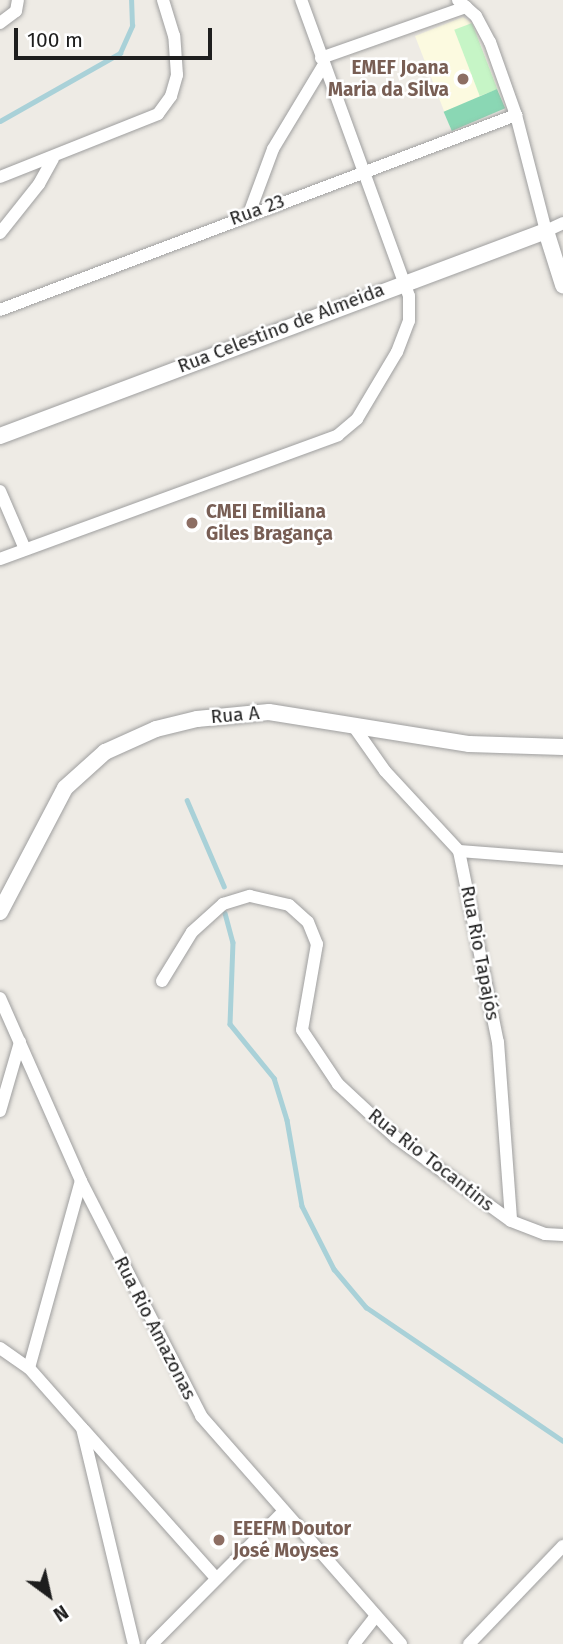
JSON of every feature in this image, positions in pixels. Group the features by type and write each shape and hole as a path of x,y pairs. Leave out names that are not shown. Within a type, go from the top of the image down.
{"street":[{"path":"0,23 16,11 18,0"},
{"path":"0,177 52,159 158,114 171,96 177,56 163,0"},
{"path":"0,559 346,430 405,337 410,307 403,281 301,0"},
{"path":"250,211 273,149 322,62 462,4 490,42 516,115 563,285"},
{"name":"Rua 23","path":"0,310 250,211 516,115"},
{"path":"0,233 39,184 52,159"},
{"name":"Rua Celestino de Almeida","path":"0,436 403,281 563,223"},
{"path":"0,491 25,549"},
{"name":"Rua A","path":"0,912 55,804 79,773 105,752 156,729 209,717 269,712 469,744 563,747"},
{"path":"352,724 385,771 459,850 563,859"},
{"name":"Rua Rio Tapajós","path":"459,850 498,1042 512,1221"},
{"name":"Rua Rio Tocantins","path":"162,981 192,932 223,904 250,896 289,905 308,922 317,944 301,1021 315,1054 338,1084 395,1137 512,1221 545,1234 563,1235"},
{"name":"Rua Rio Amazonas","path":"0,998 81,1181 190,1396 283,1512 374,1617 401,1644"},
{"path":"0,1111 20,1042"},
{"path":"29,1368 81,1181"},
{"path":"0,1348 29,1368 216,1578"},
{"path":"82,1428 134,1644"},
{"path":"152,1644 283,1512"},
{"path":"469,1644 563,1546"},
{"path":"354,1644 374,1617"}],"shaded area":[{"name":"EMEF Joana Maria da Silva","path":"463,17 472,23 505,108 451,129 415,36"}],"green space":[{"path":"472,23 497,89 480,96 454,30"},
{"path":"497,89 505,108 452,131 444,112"}],"waterway":[{"path":"0,121 120,53 132,26 131,0"},
{"path":"187,800 224,886"},
{"path":"225,913 233,942 230,1024 274,1078 287,1120 302,1206 334,1269 366,1307 563,1441"}],"place":[{"name":"EMEF Joana Maria da Silva","path":"463,79"},
{"name":"CMEI Emiliana Giles Bragança","path":"192,523"},
{"name":"EEEFM Doutor José Moyses","path":"219,1540"}]}
